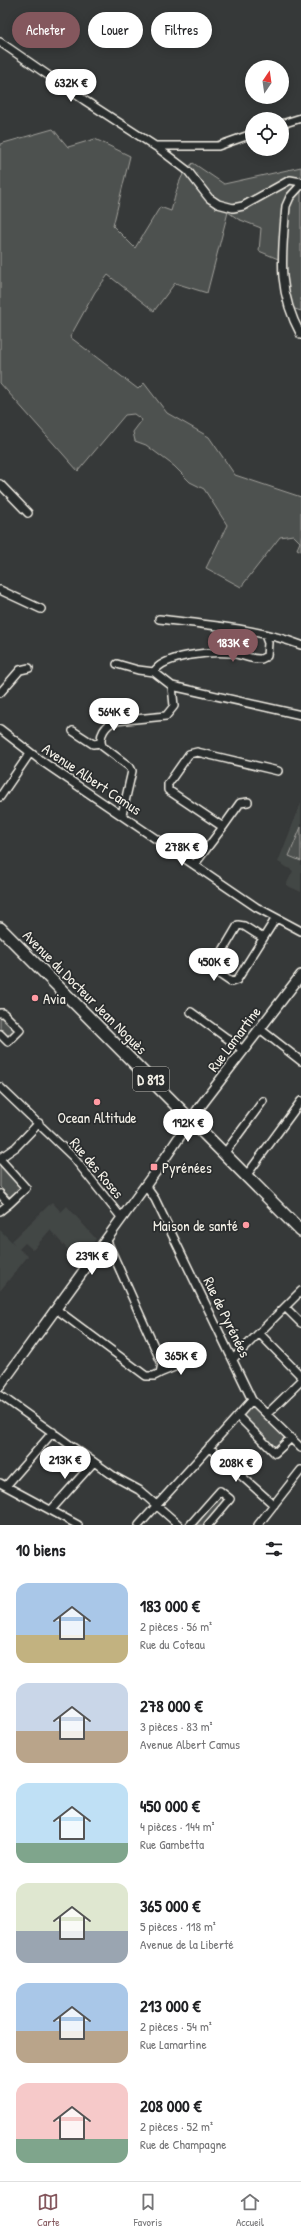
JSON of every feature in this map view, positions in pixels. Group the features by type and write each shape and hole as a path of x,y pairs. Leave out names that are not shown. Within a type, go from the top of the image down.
{"main road":[{"name":"Avenue du Docteur Jean Noguès","path":"0,928 301,1231"}],"street":[{"path":"0,42 84,100 155,146 188,171 209,198 225,207 239,208 247,205 290,180 301,184 290,197 286,206 281,274 290,311 301,335"},
{"path":"289,122 301,118"},
{"path":"155,146 213,147 245,136"},
{"path":"0,484 28,513"},
{"path":"0,590 41,609"},
{"path":"159,619 244,630 281,638 301,646"},
{"path":"154,672 176,658 212,652 232,653 262,659 267,656 268,651 265,634"},
{"path":"117,664 138,670 154,672 172,686 301,715"},
{"path":"0,693 20,670 29,668"},
{"path":"122,815 132,771 130,767 104,748 101,743 104,730 115,721 166,716 174,706 172,686"},
{"name":"Avenue Albert Camus","path":"0,729 30,753 256,906 301,930"},
{"path":"74,731 91,743 101,743"},
{"path":"223,827 168,790 168,784 189,754 197,752 278,771"},
{"path":"0,797 30,753"},
{"path":"195,864 240,803 248,802"},
{"path":"263,938 244,926 238,926 212,969 231,982 237,980 276,918"},
{"name":"Rue Lamartine","path":"0,1386 190,1120 301,975"},
{"path":"191,1012 243,1050"},
{"path":"0,1013 3,1013 20,1030 8,1042 0,1034"},
{"path":"260,1029 301,1062"},
{"name":"Rue des Roses","path":"0,1087 39,1123 72,1158 121,1217"},
{"path":"224,1154 263,1101"},
{"path":"246,1176 301,1101"},
{"path":"0,1212 26,1188 0,1159 16,1147 39,1123"},
{"name":"Rue de Pyrénées","path":"145,1185 155,1199 252,1400 290,1439 301,1448"},
{"path":"0,1194 9,1204"},
{"path":"106,1239 162,1364 160,1373"},
{"path":"233,1359 301,1291"},
{"path":"285,1307 301,1323"},
{"path":"56,1309 146,1376 154,1376 194,1359"},
{"path":"259,1333 301,1376"},
{"path":"267,1414 301,1381"},
{"path":"0,1395 94,1462 139,1490 179,1525"},
{"path":"139,1525 252,1400"},
{"path":"238,1416 275,1453 290,1439"},
{"path":"53,1432 3,1484 78,1525"},
{"path":"209,1447 274,1505"},
{"path":"51,1510 94,1462"},
{"path":"258,1525 301,1470"},
{"path":"190,1525 220,1490 230,1499 208,1525"}],"shaded area":[{"path":"53,129 68,147 95,139 130,156 113,226 135,248 160,207 171,211 181,179 193,163 224,184 301,167 301,311 292,308 283,261 259,251 261,228 238,219 228,212 207,293 175,283 154,311 108,275 95,292 70,337 138,389 144,383 167,413 209,437 235,475 301,497 301,551 297,549 300,542 293,535 280,537 241,587 206,568 227,525 204,489 190,482 174,466 146,445 135,441 133,432 142,420 134,414 125,415 78,471 0,383 0,144"},
{"path":"301,803 301,892 286,885 293,871 278,862"},
{"path":"301,827 301,861 289,856"},
{"path":"2,1016 16,1030 8,1038 0,1030 0,1018"},
{"path":"0,1164 22,1187 11,1198 0,1187"},
{"path":"52,1202 61,1212 67,1206 96,1239 79,1262 50,1230 33,1250 25,1243 19,1249 28,1256 0,1291 0,1230 14,1244 12,1241"},
{"path":"251,1405 287,1439 275,1450 242,1416"},
{"path":"219,1496 224,1499 224,1502 204,1525 193,1525"}],"place":[{"name":"Avia","path":"35,998"},
{"name":"Ocean Altitude","path":"97,1102"},
{"name":"Pyrénées","path":"154,1167"},
{"name":"Maison de santé","path":"246,1225"}]}
